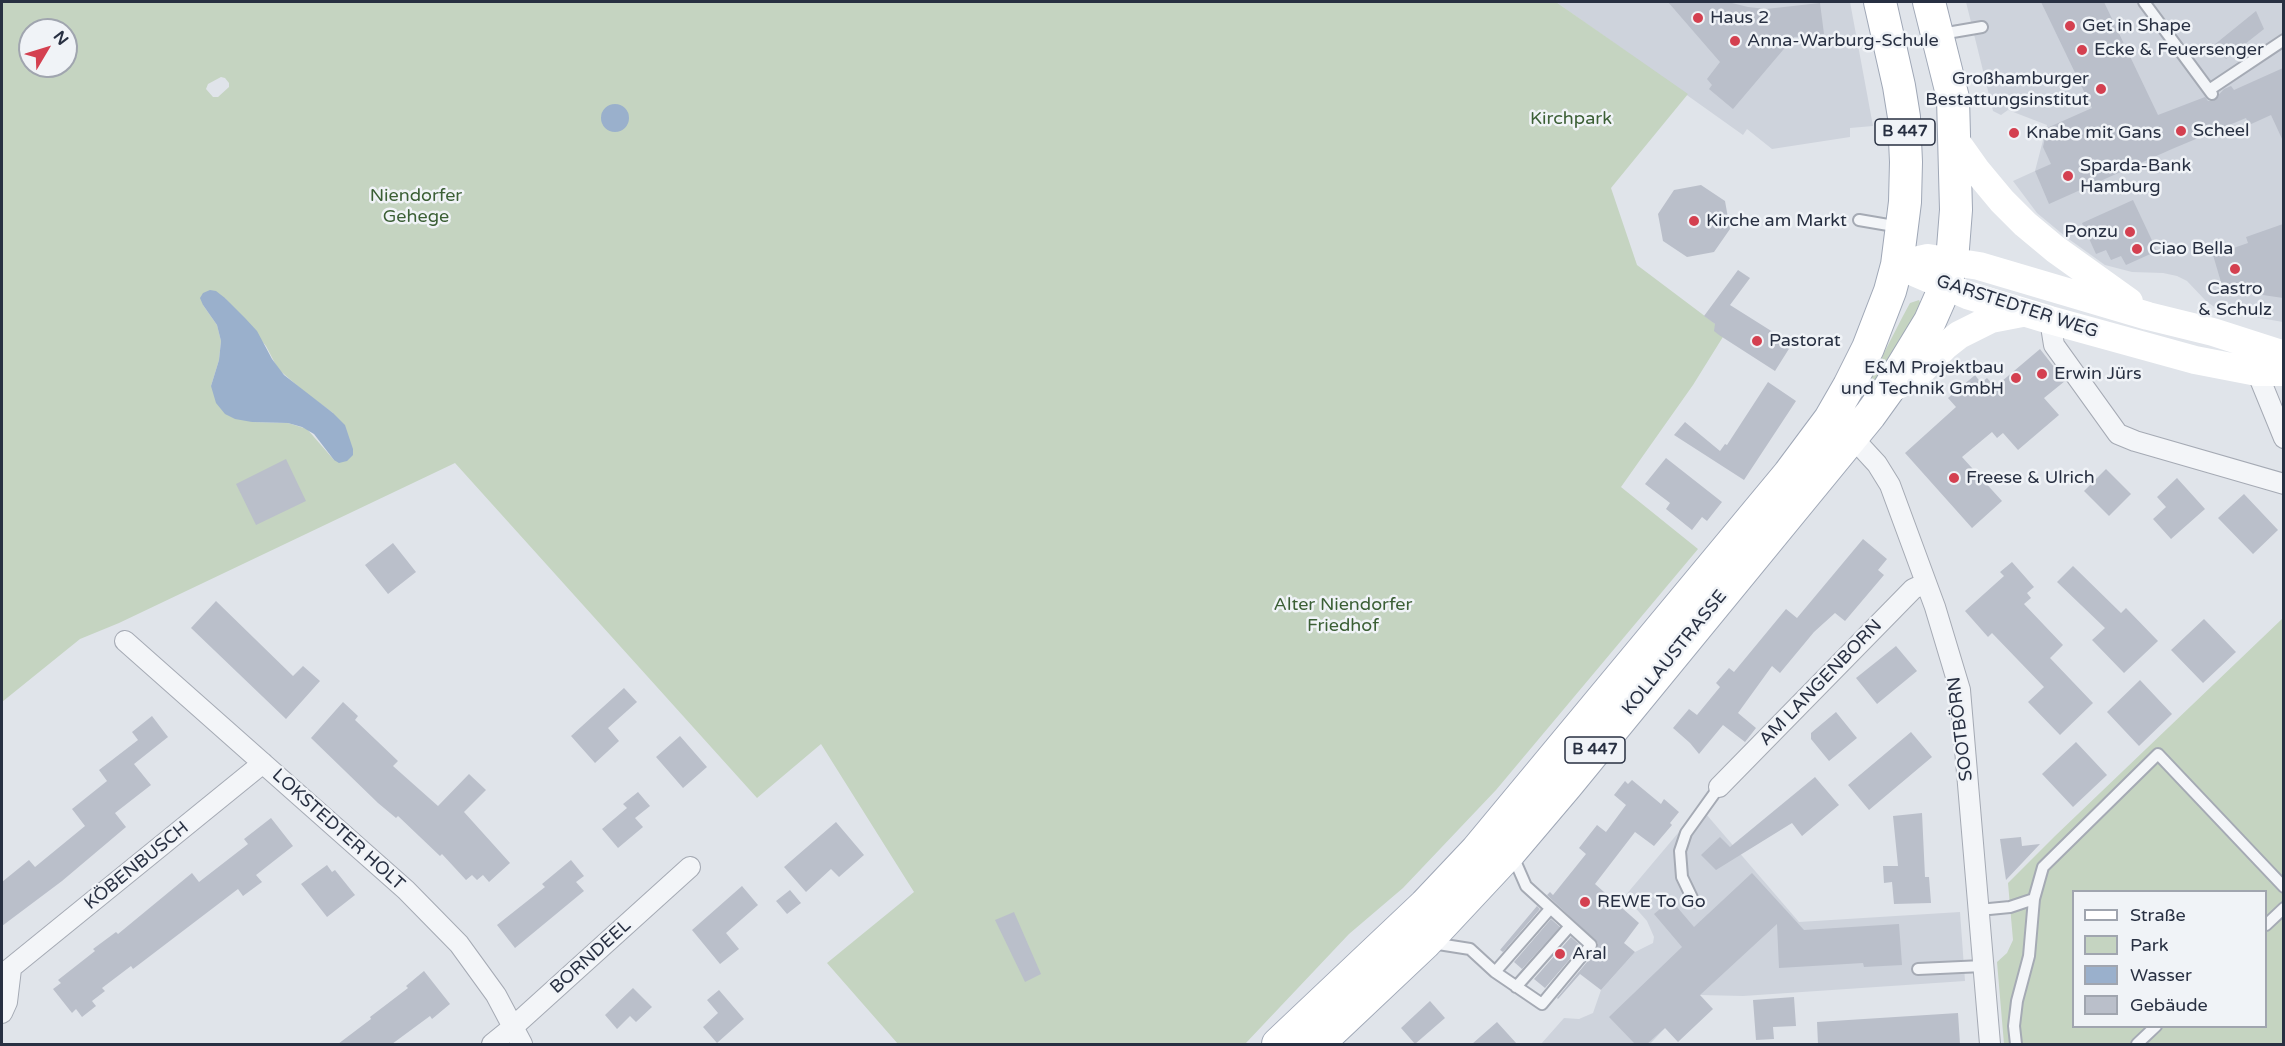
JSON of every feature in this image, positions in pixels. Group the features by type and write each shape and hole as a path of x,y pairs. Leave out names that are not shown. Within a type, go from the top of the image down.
{"main road":[{"name":"B 447","path":"1880,2 1904,117 1906,181 1898,265"},
{"name":"B 447","path":"1852,438 1888,390 1930,321 1948,274 1956,210 1953,98 1939,34 1929,2"},
{"path":"1955,140 1983,179 2025,224 2055,249 2148,316"},
{"name":"GARSTEDTER WEG","path":"1898,265 1919,259 2022,312 2195,360 2270,372"},
{"name":"KOLLAUSTRASSE","path":"1278,1044 1425,905 1476,851 1790,474 1830,418 1849,386 1882,315 1898,265"},
{"name":"GARSTEDTER WEG","path":"1948,274 1979,266 2148,316 2213,332 2283,355"},
{"path":"1888,390 1916,376 1959,335 1991,319 2022,312"},
{"name":"KOLLAUSTRASSE","path":"1318,1044 1425,943 1511,851 1852,438"}],"street":[{"path":"2050,320 2055,345 2118,434 2134,441 2283,484"},
{"path":"2270,372 2283,438"},
{"name":"SOOTBÖRN","path":"1852,438 1886,477 1926,583 1960,690 1990,1044"},
{"name":"AM LANGENBORN","path":"1719,787 1913,589 1926,583"},
{"name":"LOKSTEDTER HOLT","path":"125,642 406,890 459,945 496,995 518,1036"},
{"name":"KÖBENBUSCH","path":"2,1013 7,1002 6,972 263,763"},
{"name":"BORNDEEL","path":"492,1044 518,1036 690,867"}],"lane":[{"path":"2144,2 2210,92 2283,40"},
{"path":"1939,34 1982,27"},
{"path":"1859,220 1903,227"},
{"path":"2016,1044 2014,1026 2017,1001 2029,956 2034,899 2043,867 2158,754 2283,887"},
{"path":"1694,902 1682,877 1680,851 1686,832 1719,787"},
{"path":"1425,943 1470,949 1495,972 1542,1004 1591,945 1526,886 1511,851"},
{"path":"2274,877 2283,868"},
{"path":"1979,910 2010,907 2034,899"},
{"path":"2267,923 2283,908"},
{"path":"1495,972 1550,909"},
{"path":"1516,987 1570,926"},
{"path":"1918,969 1983,966"},
{"path":"2136,1044 2154,1028"}],"shaded area":[{"name":"Anna-Warburg-Schule","path":"1556,2 1850,2 1873,126 1850,128 1850,137 1772,149 1747,129 1743,135"},
{"path":"1966,2 2283,2 2283,322 2220,311 2206,301 2187,281 2177,276 2132,272 2105,265 2037,213 2013,181 2035,171 2047,125 2008,110 2001,115 1993,111"},
{"path":"1700,807 1799,922 1960,912 1965,981 1743,996 1700,995 1650,1044 1541,1044 1564,1018 1579,1019 1593,1013 1601,990 1635,952 1653,943 1654,937 1647,921 1625,896"}],"green space":[{"path":"2,2 1556,2 1688,94 1611,188 1637,265 1726,332 1693,385 1621,487 1698,549 1496,790 1403,888 1349,934 1245,1044 898,1044 827,963 914,892 821,744 757,798 455,463 119,623 80,639 2,702","holes":["221,77 225,78 229,87 218,97 213,97 206,89 208,84","225,298 266,346 278,369 333,413 334,460 307,429 288,423 252,422 211,386 219,360 221,341 217,325 203,305"]},
{"path":"1919,300 1922,307 1890,366 1872,385 1869,382 1910,303"},
{"path":"2283,618 2283,1044 2004,1044 1997,962 2007,953 2013,940 2008,883"}],"water":[{"path":"615,104 625,108 629,118 625,128 615,132 605,128 601,118 605,108"},
{"path":"210,290 216,291 225,298 257,331 272,359 284,375 345,425 353,449 353,455 347,461 339,463 334,460 314,434 302,427 288,423 235,419 225,414 216,403 211,386 219,360 221,341 217,325 200,298 203,293"}],"building":[{"path":"1668,2 1728,2 1766,9 1820,3 1824,34 1794,37 1733,109 1709,89 1712,85 1707,79 1720,62"},
{"path":"2041,2 2104,2 2158,115 2205,97 2208,101 2213,101 2224,89 2231,86 2234,90 2283,68 2283,141 2271,115 2249,125 2246,118 2049,204 2035,171 2051,164 2043,147 2047,128 2092,108"},
{"path":"2256,11 2264,29 2226,59 2214,45"},
{"name":"Kirche am Markt","path":"1701,185 1725,201 1730,229 1714,252 1687,257 1663,241 1658,214 1674,190"},
{"path":"2133,200 2157,251 2126,265 2121,256 2111,260 2106,250 2096,254 2082,223"},
{"path":"2283,224 2283,298 2223,289 2213,255 2248,243 2246,237"},
{"name":"Pastorat","path":"1738,270 1750,278 1730,305 1792,344 1775,371 1719,335 1714,331 1715,324 1704,316"},
{"path":"2040,349 2065,381 2044,398 2059,415 2018,450 2003,433 1997,438 1992,432 1962,457 2002,501 1972,528 1905,453 1956,407 1948,398 1975,375 1981,383 1987,378 1995,387"},
{"path":"1768,382 1796,401 1744,480 1674,435 1685,422 1720,451 1725,444 1727,445"},
{"path":"1666,458 1722,502 1707,521 1702,517 1692,530 1666,509 1670,503 1645,484"},
{"path":"286,459 306,501 256,525 236,484"},
{"path":"2106,469 2131,494 2109,516 2084,491"},
{"path":"2177,478 2205,509 2171,539 2153,519 2166,507 2157,497"},
{"path":"2244,494 2278,530 2253,554 2218,518"},
{"path":"1863,539 1887,559 1878,570 1884,575 1845,621 1835,613 1814,632 1780,673 1772,666 1738,713 1756,728 1745,742 1723,725 1699,754 1673,728 1689,709 1697,715 1720,687 1716,683 1729,668 1734,672 1786,609 1797,618"},
{"path":"393,543 416,572 388,594 365,565"},
{"path":"2012,562 2034,587 2027,593 2031,598 2024,604 2063,645 2050,658 2093,703 2060,735 2028,702 2044,687 1992,633 1988,637 1965,611 2004,576 2000,572"},
{"path":"2073,566 2121,613 2126,608 2158,641 2124,673 2092,640 2105,628 2057,582"},
{"path":"216,601 293,676 303,666 320,681 286,719 191,628"},
{"path":"2204,619 2236,652 2203,683 2171,650"},
{"path":"1896,646 1917,671 1877,704 1856,678"},
{"path":"2140,680 2172,714 2139,746 2107,712"},
{"path":"624,688 637,702 608,728 619,741 595,763 571,736"},
{"path":"343,702 358,716 355,720 398,761 393,766 438,806 469,774 486,790 464,812 510,863 489,882 483,875 477,880 472,875 466,880 442,854 440,856 398,816 396,818 378,803 311,738"},
{"path":"1836,712 1857,738 1829,761 1811,739 1811,733"},
{"path":"152,716 168,737 134,764 151,785 115,813 126,827 62,881 2,926 2,882 29,860 35,867 85,826 72,809 107,781 99,770 138,740 132,732"},
{"path":"1911,732 1932,757 1869,810 1848,785"},
{"path":"680,736 707,767 683,788 656,757"},
{"path":"2076,742 2107,775 2073,807 2042,774"},
{"path":"1815,777 1839,805 1802,836 1792,823 1716,870 1701,855 1720,837 1730,847"},
{"path":"1632,780 1661,804 1664,799 1679,812 1670,823 1672,825 1654,846 1635,832 1595,884 1639,923 1624,943 1635,952 1601,990 1580,974 1558,999 1597,950 1598,943 1547,895 1550,892 1553,895 1586,854 1579,848 1597,825 1606,832 1626,805 1614,795 1625,781 1628,784"},
{"path":"638,792 650,806 635,818 643,827 618,848 602,829 627,808 623,804"},
{"path":"1922,813 1925,877 1929,877 1931,903 1894,904 1892,882 1884,883 1883,866 1898,866 1893,816"},
{"path":"271,818 293,846 256,875 262,882 243,896 238,889 133,969 131,966 102,988 105,991 92,1001 96,1006 82,1017 76,1009 72,1013 53,989 61,983 58,980 95,951 93,949 116,932 118,934 192,873 199,882 248,844 244,839"},
{"path":"836,822 864,855 839,877 831,869 806,892 784,867"},
{"path":"2021,837 2022,846 2040,844 2006,880 2000,839"},
{"path":"571,860 584,876 576,882 584,891 515,948 497,925 545,887 542,884"},
{"path":"327,865 332,872 335,870 355,895 327,917 301,884"},
{"path":"1752,873 1804,930 1899,924 1902,965 1864,967 1863,963 1779,968 1777,924 1700,995 1713,1009 1678,1042 1665,1028 1647,1044 1635,1044 1609,1017 1682,947 1654,914 1671,900 1694,927"},
{"path":"742,886 758,905 726,933 739,949 720,964 692,930"},
{"path":"790,890 801,903 787,914 776,901"},
{"path":"1537,906 1540,909 1503,952 1500,950"},
{"path":"1014,912 1041,974 1025,982 995,920"},
{"path":"1551,919 1560,927 1522,969 1514,962"},
{"path":"1571,937 1581,946 1545,988 1534,979"},
{"path":"424,971 450,1004 432,1019 430,1016 392,1044 338,1044 408,988 406,986"},
{"path":"633,988 652,1007 636,1022 630,1016 617,1029 605,1015"},
{"path":"719,990 744,1019 717,1043 703,1027 718,1013 707,1000"},
{"path":"1794,997 1796,1026 1773,1027 1774,1039 1756,1040 1753,1000"},
{"path":"1430,1001 1445,1018 1415,1044 1401,1028"},
{"path":"1958,1013 1960,1044 1818,1044 1817,1022"},
{"path":"1497,1022 1517,1044 1472,1044"}],"place":[{"name":"Haus 2","path":"1698,18"},
{"name":"Get in Shape","path":"2070,26"},
{"name":"Anna-Warburg-Schule","path":"1735,41"},
{"name":"Ecke & Feuersenger","path":"2082,50"},
{"name":"Großhamburger Bestattungsinstitut","path":"2101,89"},
{"name":"Scheel","path":"2181,131"},
{"name":"Knabe mit Gans","path":"2014,133"},
{"name":"Sparda-Bank Hamburg","path":"2068,176"},
{"name":"Kirche am Markt","path":"1694,221"},
{"name":"Ponzu","path":"2130,232"},
{"name":"Ciao Bella","path":"2137,249"},
{"name":"Castro & Schulz","path":"2235,269"},
{"name":"Pastorat","path":"1757,341"},
{"name":"Erwin Jürs","path":"2042,374"},
{"name":"E&M Projektbau und Technik GmbH","path":"2016,378"},
{"name":"Freese & Ulrich","path":"1954,478"},
{"name":"REWE To Go","path":"1585,902"},
{"name":"Aral","path":"1560,954"}],"park label":[{"name":"Kirchpark","path":"1571,119"},
{"name":"Niendorfer Gehege","path":"416,206"},
{"name":"Alter Niendorfer Friedhof","path":"1343,615"}]}
